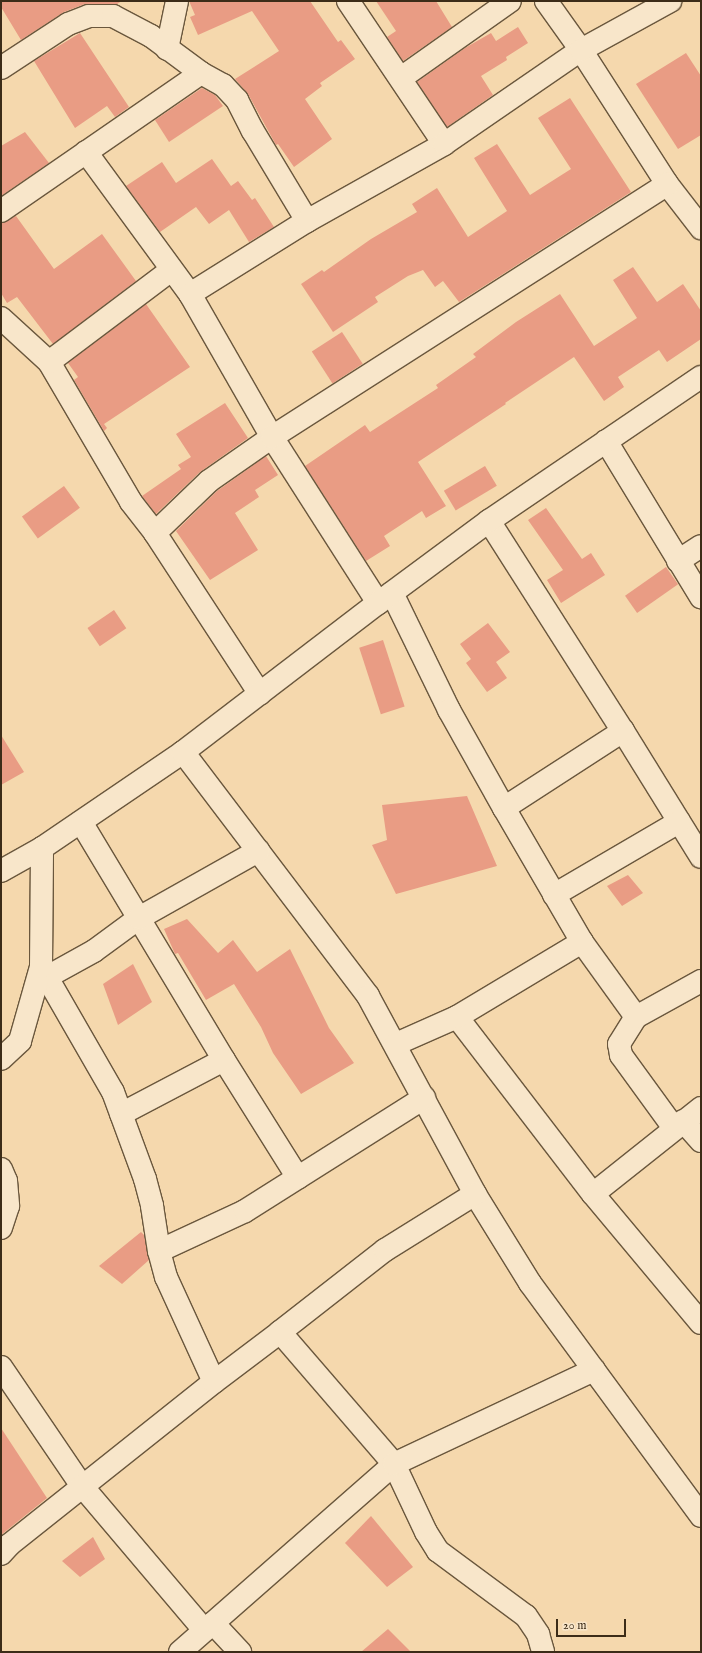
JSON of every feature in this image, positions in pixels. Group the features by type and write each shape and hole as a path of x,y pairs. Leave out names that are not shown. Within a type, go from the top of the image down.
{"street":[{"path":"167,49 177,1"},
{"path":"348,1 444,144"},
{"path":"401,78 510,1"},
{"path":"546,1 581,50 667,184 701,228"},
{"path":"190,294 308,221 444,144 581,50 670,1"},
{"path":"1,68 68,24 89,16 113,16 151,36 201,73 223,85 237,100 253,131 308,221"},
{"path":"1,211 201,73"},
{"path":"86,152 190,294 272,437 385,598 582,942 636,1017"},
{"path":"155,533 209,481 272,437 667,184"},
{"path":"49,362 171,270"},
{"path":"1,318 49,362 131,502 155,533 260,694"},
{"path":"3,867 42,848 183,752 385,598 490,521 701,376"},
{"path":"606,441 701,597"},
{"path":"490,521 701,857"},
{"path":"678,561 701,546"},
{"path":"504,808 623,731"},
{"path":"183,752 368,996 396,1044 475,1194 530,1283 701,1516"},
{"path":"81,822 224,1060 298,1178"},
{"path":"554,895 678,822"},
{"path":"1,1058 20,1041 44,972 42,848"},
{"path":"44,972 94,951 139,918 258,851"},
{"path":"396,1044 458,1017 582,942"},
{"path":"44,972 113,1092 145,1179 152,1206 158,1251 166,1277 214,1382"},
{"path":"701,981 636,1017 618,1044 621,1055 679,1124 701,1141"},
{"path":"458,1017 593,1194 701,1323"},
{"path":"121,1114 224,1060"},
{"path":"158,1251 245,1211 424,1098"},
{"path":"593,1194 701,1108"},
{"path":"1,1169 6,1181 8,1206 1,1228"},
{"path":"1,1554 9,1545 82,1486 385,1250 475,1194"},
{"path":"280,1332 394,1464 426,1532 438,1551 526,1616 538,1634 543,1652"},
{"path":"1,1367 82,1486 208,1627 240,1652"},
{"path":"180,1652 394,1464 594,1370"}],"building":[{"path":"1,1 122,1 117,4 85,4 64,12 21,40 1,7"},
{"path":"189,1 310,1 338,42 341,40 355,59 320,83 322,86 305,99 332,139 294,167 278,144 276,145 248,94 235,79 279,51 252,11 198,35 190,17 195,15"},
{"path":"376,1 436,1 452,27 403,61 387,37 396,31"},
{"path":"518,27 528,43 506,57 507,60 481,76 493,95 447,127 417,82 465,48 491,33 496,41"},
{"path":"80,33 129,107 115,117 107,106 75,128 34,61"},
{"path":"686,53 701,76 701,135 678,149 636,84"},
{"path":"202,88 215,95 223,106 169,142 155,120"},
{"path":"570,98 631,192 459,302 443,281 435,287 423,270 408,276 375,297 378,302 333,332 301,284 322,270 324,272 371,239 417,212 412,204 437,188 468,237 507,211 474,158 497,144 530,195 571,169 538,118"},
{"path":"25,132 49,163 1,196 1,146"},
{"path":"212,159 231,186 238,181 252,200 255,198 274,227 249,242 229,210 209,224 196,207 160,232 126,186 162,162 176,183"},
{"path":"16,216 54,269 102,234 136,281 53,344 17,297 7,303 1,293 1,223"},
{"path":"633,267 657,302 683,284 701,311 701,339 667,362 659,350 618,377 624,387 604,401 574,357 418,462 446,506 426,518 422,511 384,536 390,546 366,561 305,466 365,425 370,432 438,388 436,385 476,357 473,354 516,322 560,294 594,346 637,318 613,280"},
{"path":"146,304 190,367 104,424 107,428 104,431 74,380 78,377 68,363"},
{"path":"342,332 363,364 333,383 312,352"},
{"path":"225,403 248,438 200,472 156,514 142,496 181,469 178,465 191,457 176,434"},
{"path":"266,456 278,475 255,490 259,497 235,513 258,550 210,580 176,531 217,491"},
{"path":"485,466 497,486 456,510 444,491"},
{"path":"64,486 80,508 38,538 22,517"},
{"path":"546,508 582,559 591,553 605,575 561,603 547,580 563,570 528,520"},
{"path":"666,567 678,584 637,613 625,596"},
{"path":"114,610 126,628 100,646 87,628"},
{"path":"488,623 510,652 496,662 507,678 487,692 466,663 471,659 460,644"},
{"path":"383,640 405,707 381,714 359,648"},
{"path":"1,735 24,772 1,785"},
{"path":"467,796 497,866 396,894 372,845 387,840 382,805"},
{"path":"628,875 643,893 622,906 607,886"},
{"path":"187,919 218,953 233,940 257,972 290,949 329,1028 354,1063 301,1094 273,1053 261,1027 234,984 206,1000 178,953 175,954 164,929"},
{"path":"133,964 152,1002 118,1025 103,984"},
{"path":"141,1232 144,1235 149,1260 122,1284 99,1266"},
{"path":"1,1428 47,1498 1,1535"},
{"path":"371,1516 413,1567 387,1587 345,1543"},
{"path":"93,1537 105,1559 80,1577 62,1561"},
{"path":"388,1629 411,1652 361,1652"}]}
